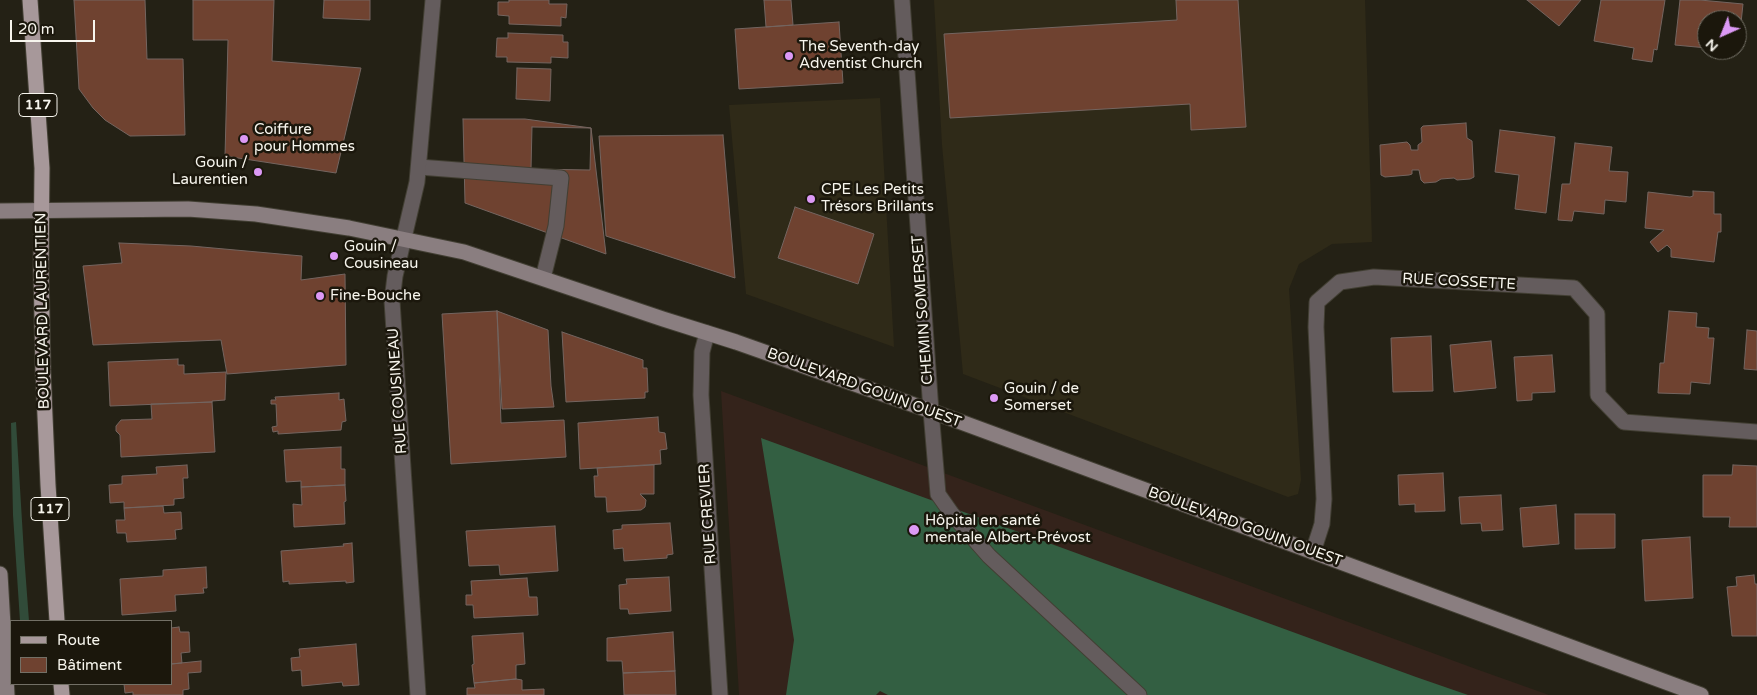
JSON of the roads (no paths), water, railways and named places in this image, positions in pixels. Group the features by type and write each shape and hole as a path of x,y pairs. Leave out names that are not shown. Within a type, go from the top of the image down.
{"main road":[{"name":"BOULEVARD LAURENTIEN","path":"30,0 42,168 43,370 57,620"}],"street":[{"name":"RUE COUSINEAU","path":"418,695 392,307 393,288 417,182 433,0"},
{"name":"CHEMIN SOMERSET","path":"902,0 935,477 938,494 947,508 988,556 1139,695"},
{"path":"419,167 561,178 556,226 543,278"},
{"name":"BOULEVARD GOUIN OUEST","path":"0,211 42,209 188,209 228,212 319,222 464,252 751,347 931,411 1700,695"},
{"name":"RUE COSSETTE","path":"1314,552 1322,524 1324,499 1316,327 1317,302 1340,282 1374,277 1574,288 1597,314 1598,394 1624,422 1757,432"},
{"name":"RUE CREVIER","path":"707,333 702,352 701,395 720,695"},
{"path":"0,574 3,661 7,695"}],"place":[{"name":"The Seventh-day Adventist Church","path":"789,56"},
{"name":"Coiffure pour Hommes","path":"244,139"},
{"name":"Gouin / Laurentien","path":"258,172"},
{"name":"CPE Les Petits Trésors Brillants","path":"811,199"},
{"name":"Gouin / Cousineau","path":"334,256"},
{"name":"Fine-Bouche","path":"320,296"},
{"name":"Gouin / de Somerset","path":"994,398"},
{"name":"Hôpital en santé mentale Albert-Prévost","path":"914,530"}]}
